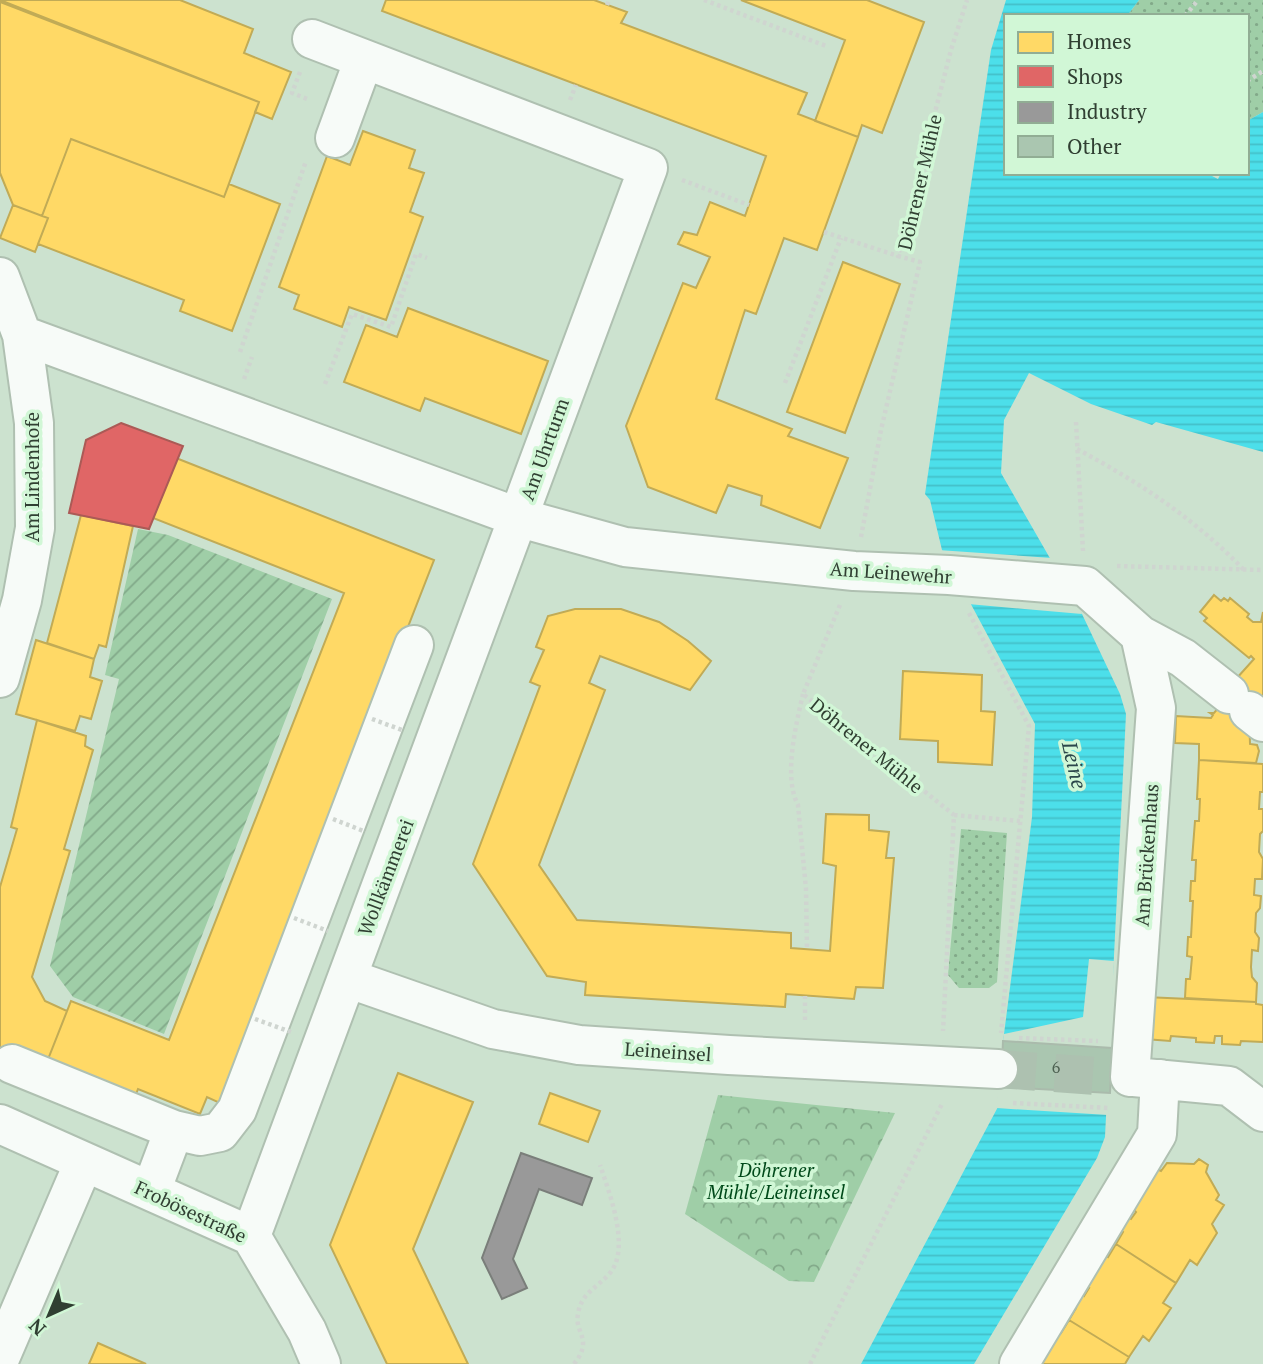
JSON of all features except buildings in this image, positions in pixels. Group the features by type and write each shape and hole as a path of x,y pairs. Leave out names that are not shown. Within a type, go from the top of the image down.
{"street":[{"path":"312,39 648,168"},
{"path":"321,148 364,59"},
{"name":"Am Uhrturm","path":"22,334 520,518 648,168"},
{"name":"Am Lindenhofe","path":"0,277 22,334 34,423 35,528 14,561 22,600 0,678"},
{"name":"Am Leinewehr","path":"520,518 625,547 854,571 949,575 1085,586"},
{"name":"Wollkämmerei","path":"251,1236 520,518"},
{"path":"1085,586 1140,635 1183,658 1247,709"},
{"name":"Am Brückenhaus","path":"1019,1364 1157,1134 1123,1076 1156,708 1140,635"},
{"path":"12,1064 174,1130 200,1136 219,1132 236,1110 414,645"},
{"name":"Leineinsel","path":"347,978 493,1029 579,1045 1002,1069"},
{"path":"1123,1076 1229,1086 1263,1112"},
{"name":"Frobösestraße","path":"0,1124 251,1236 307,1331 321,1364"},
{"path":"151,1191 174,1130"},
{"path":"0,1358 84,1162"}],"path":[{"path":"705,0 826,46"},
{"name":"Döhrener Mühle","path":"954,816 803,694 854,571 881,430 920,262 898,256 951,50 967,0"},
{"path":"1187,14 1198,0"},
{"path":"312,39 292,93 314,102"},
{"path":"240,352 321,148"},
{"path":"648,168 748,205"},
{"path":"824,232 898,256"},
{"path":"785,383 841,238"},
{"path":"325,384 352,314 391,327 416,254 427,258"},
{"path":"245,376 252,357"},
{"path":"1076,422 1085,586"},
{"path":"1077,449 1162,498 1219,544 1244,569"},
{"path":"1085,586 1115,566 1263,570"},
{"path":"991,653 1029,726 1002,1069"},
{"path":"803,694 794,733 792,793 798,805 806,889 807,949"},
{"path":"372,719 402,730"},
{"path":"810,1364 946,1096 943,1031 954,816 1020,821"},
{"path":"333,819 366,832"},
{"path":"294,918 328,931"},
{"path":"805,1020 806,996"},
{"path":"255,1019 291,1032"},
{"path":"1002,1069 1123,1076"},
{"path":"1002,1069 1123,1076"},
{"path":"574,1364 580,1356 584,1337 577,1317 582,1298 611,1272 620,1252 614,1207 600,1165"}],"green space":[{"path":"1139,0 1263,0 1263,112 1249,120 1249,14 1128,14"},
{"path":"138,529 168,535 332,599 164,1034 73,997 50,966 119,679 105,675"},
{"path":"961,829 1007,833 997,982 989,988 959,988 948,975"},
{"name":"Döhrener Mühle/Leineinsel","path":"718,1095 895,1113 814,1282 789,1281 685,1214"}],"water":[{"name":"Leine","path":"1006,0 1139,0 1128,14 1004,14 1004,175 1210,175 1218,179 1220,175 1249,175 1249,120 1263,112 1263,452 1156,422 1152,425 1091,404 1029,373 1004,420 1001,473 1082,614 1120,694 1126,714 1105,1137 1097,1158 974,1364 861,1364 999,1105 1004,1034 1032,817 1035,724 942,550 930,500 925,494 991,50"}],"pier":[{"path":"938,550 1052,558 1075,595 1082,614 968,604"},
{"path":"1089,959 1114,961 1108,1115 996,1108 1004,1034 1083,1017"}],"tunnel":[{"path":"998,1069 1111,1077"}]}
